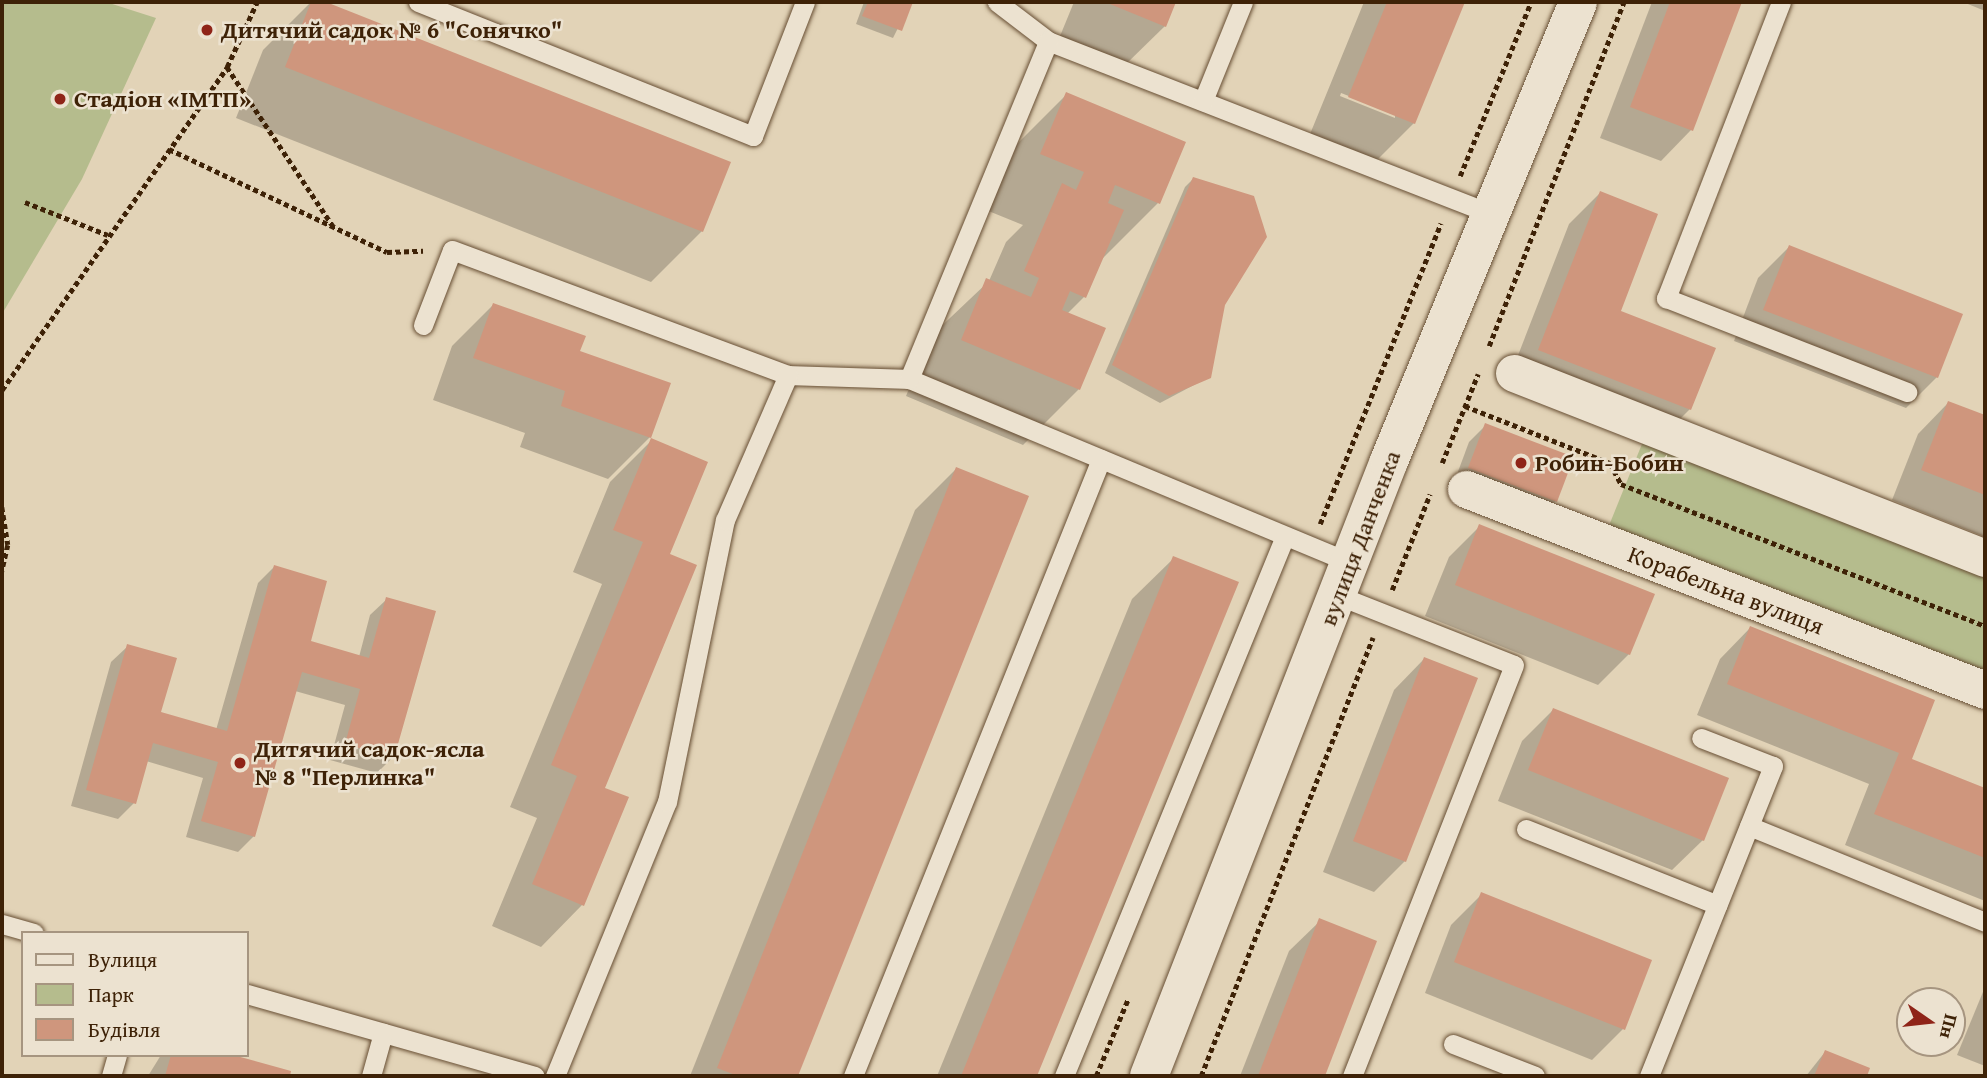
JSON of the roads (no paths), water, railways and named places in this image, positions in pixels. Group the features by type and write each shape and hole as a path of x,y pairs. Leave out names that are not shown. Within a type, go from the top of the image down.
{"street":[{"name":"вулиця Данченка","path":"1149,1076 1344,579 1578,2"},
{"path":"1495,361 1985,558"},
{"name":"Корабельна вулиця","path":"1446,482 1985,690"}],"lane":[{"path":"418,2 753,135 805,2"},
{"path":"1203,101 1242,2"},
{"path":"1781,2 1666,298 1906,392"},
{"path":"1001,4 1048,41 1491,214"},
{"path":"909,379 1048,41"},
{"path":"423,325 452,250 788,375 909,379 1285,536 1344,579 1382,613 1514,665 1352,1076"},
{"path":"555,1076 667,802 725,520 788,375"},
{"path":"853,1076 1101,459"},
{"path":"1064,1076 1285,536"},
{"path":"1649,1076 1773,766 1701,738"},
{"path":"1749,826 1985,922"},
{"path":"1526,829 1718,905"},
{"path":"2,924 27,931"},
{"path":"248,994 534,1076"},
{"path":"371,1076 383,1033"},
{"path":"1452,1044 1535,1076"},
{"path":"111,1076 116,1057"}],"place":[{"name":"Дитячий садок № 6 \"Сонячко\"","path":"207,30"},
{"name":"Стадіон «ІМТП»","path":"60,99"},
{"name":"Робин-Бобин","path":"1521,463"},
{"name":"Дитячий садок-ясла № 8 \"Перлинка\"","path":"240,763"}]}
